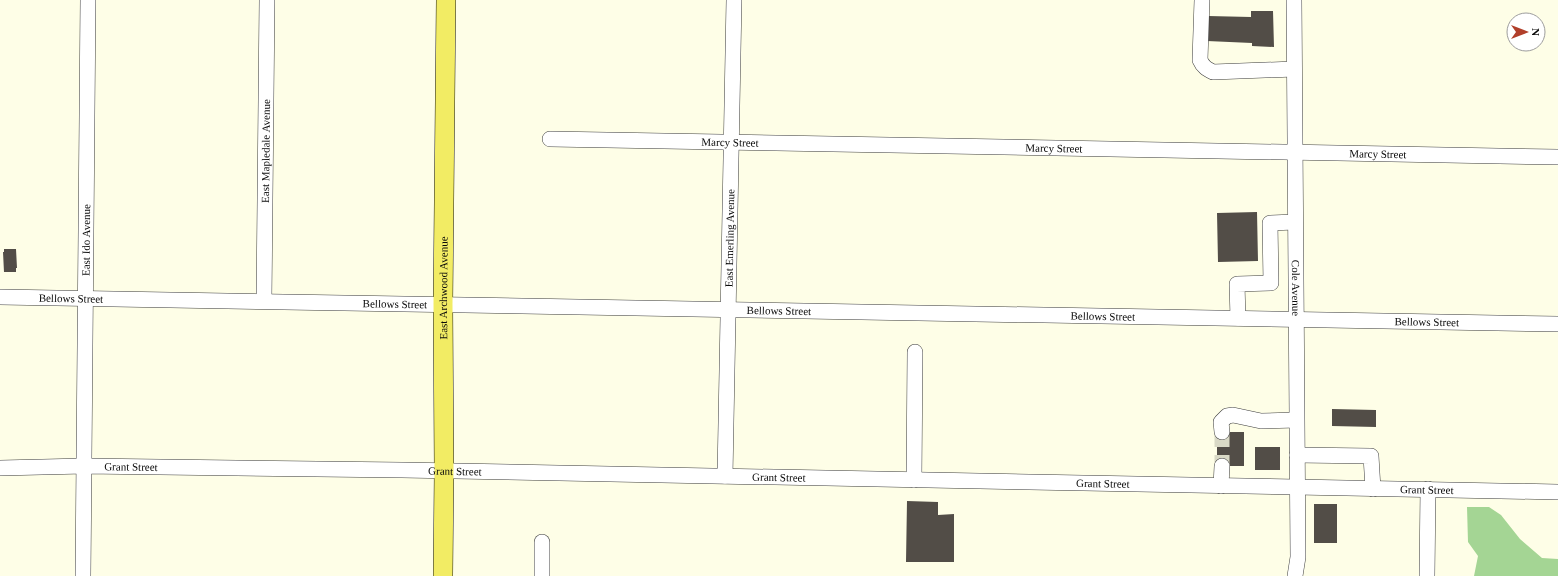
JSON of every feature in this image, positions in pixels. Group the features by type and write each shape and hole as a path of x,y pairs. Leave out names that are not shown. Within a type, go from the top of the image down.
{"main road":[{"name":"East Archwood Avenue","path":"443,576 443,304 446,0"}],"street":[{"name":"East Ido Avenue","path":"83,576 88,0"},
{"name":"East Mapledale Avenue","path":"264,301 267,0"},
{"name":"East Emerling Avenue","path":"725,476 734,0"},
{"path":"1202,0 1200,60 1206,69 1213,72 1294,69"},
{"name":"Cole Avenue","path":"1294,0 1298,557 1295,576"},
{"name":"Marcy Street","path":"550,139 732,141 1558,157"},
{"path":"1238,318 1237,284 1270,283 1270,223 1295,222"},
{"name":"Bellows Street","path":"0,296 85,299 1558,324"},
{"path":"914,480 915,352"},
{"path":"1222,432 1222,422 1227,416 1233,415 1261,421 1296,420"},
{"path":"1297,455 1371,456 1373,488"},
{"name":"Grant Street","path":"0,468 84,466 444,471 1558,492"},
{"path":"1222,466 1222,486"},
{"path":"1427,576 1428,489"},
{"path":"542,542 542,576"}],"green space":[{"path":"1467,507 1489,507 1501,515 1520,539 1542,558 1558,559 1558,576 1474,576 1478,556 1468,542"}],"building":[{"path":"1251,11 1273,11 1274,47 1252,46 1252,43 1207,41 1208,16 1251,17"},
{"path":"1257,212 1258,261 1218,262 1217,213"},
{"path":"4,249 16,249 16,272 4,272"},
{"path":"1332,409 1376,410 1376,427 1332,426"},
{"path":"1217,432 1244,432 1244,466 1217,466"},
{"path":"1255,447 1280,447 1280,470 1255,470"},
{"path":"907,501 938,502 938,515 954,514 954,562 906,562"},
{"path":"1314,504 1337,504 1337,543 1314,543"}],"tunnel":[{"path":"1222,432 1222,466"}]}
